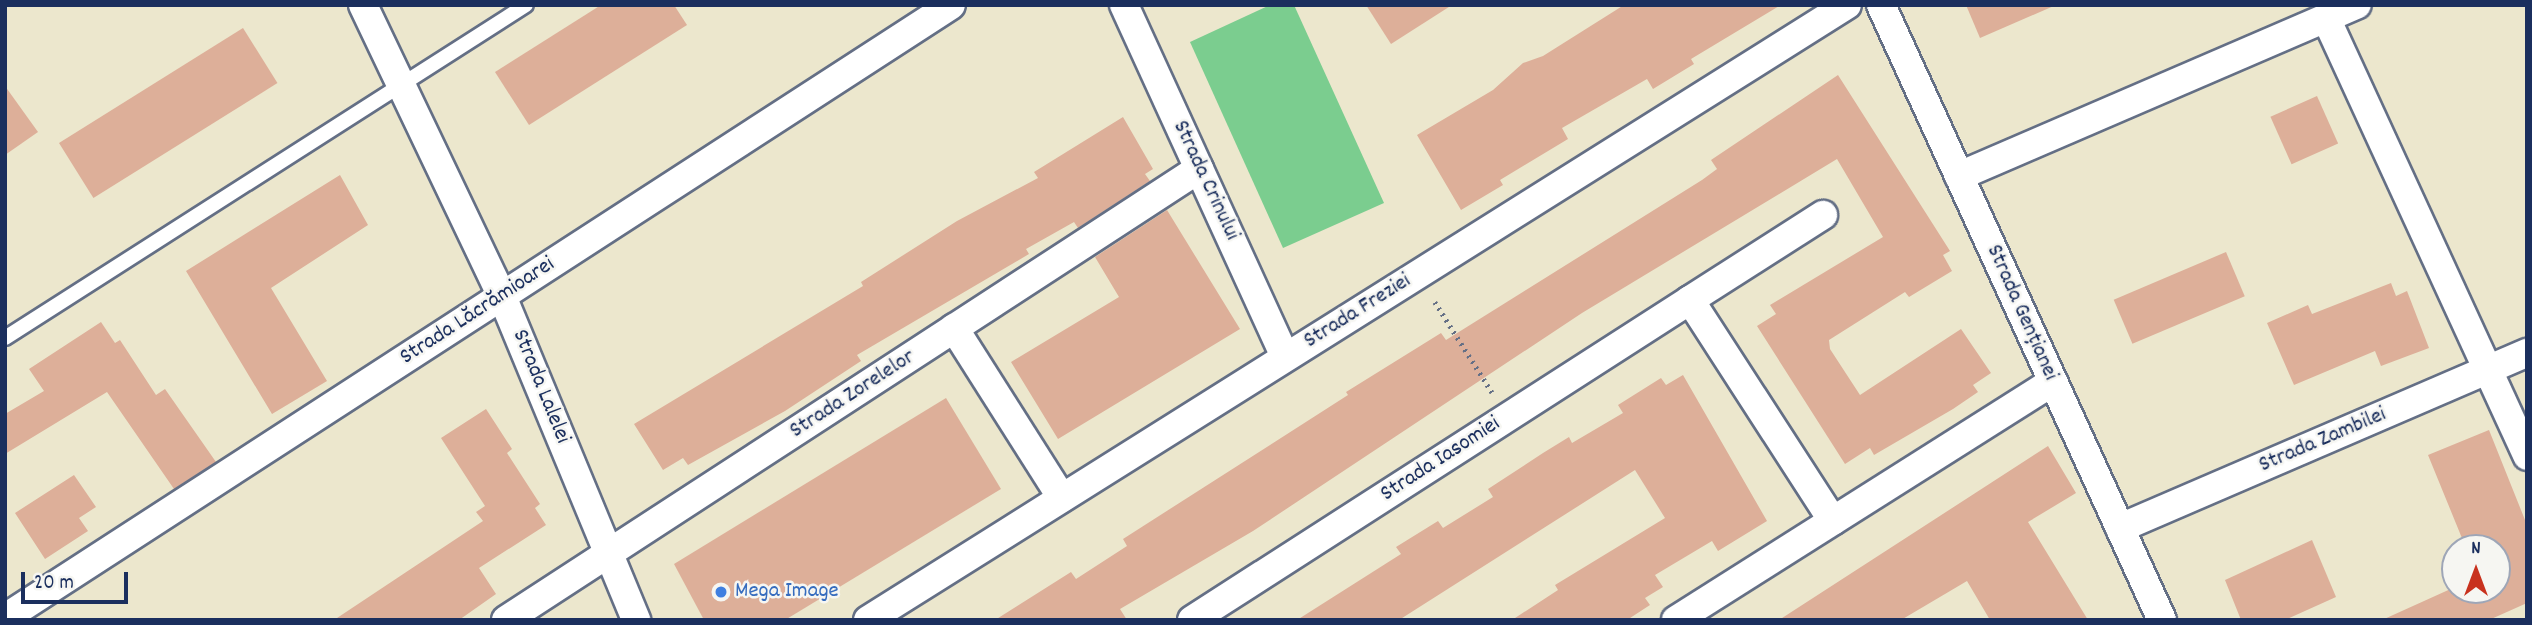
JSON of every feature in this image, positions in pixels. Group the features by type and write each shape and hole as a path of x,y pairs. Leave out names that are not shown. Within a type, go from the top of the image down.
{"street":[{"name":"Strada Lalelei","path":"363,5 502,296 636,620"},
{"name":"Strada Lăcrămioarei","path":"5,618 951,5"},
{"name":"Strada Crinului","path":"1124,5 1285,357"},
{"name":"Strada Freziei","path":"868,620 1847,5"},
{"name":"Strada Gențianei","path":"1881,5 2162,620"},
{"path":"1959,176 2357,5"},
{"path":"2326,18 2527,456"},
{"name":"Strada Zorelelor","path":"506,620 1199,169"},
{"name":"Strada Iasomiei","path":"1192,620 1823,215"},
{"path":"1690,300 1833,521"},
{"path":"954,328 1062,498"},
{"name":"Strada Zambilei","path":"2120,528 2527,353"},
{"path":"1676,620 2053,382"}],"lane":[{"path":"5,338 526,5"}],"path":[{"path":"1418,275 1493,393 1485,398 1500,421"}],"green space":[{"path":"1270,5 1294,5 1384,203 1283,248 1190,42"}],"building":[{"path":"601,5 674,5 687,25 529,125 495,72"},
{"path":"1366,5 1452,5 1391,44"},
{"path":"1624,5 1781,5 1691,59 1694,64 1653,89 1647,79 1562,128 1568,139 1500,180 1503,185 1461,210 1417,135 1493,90 1523,63 1543,56"},
{"path":"1966,5 2056,5 1980,38"},
{"path":"243,28 277,83 93,198 59,143"},
{"path":"1838,75 1950,251 1943,255 1952,271 1909,297 1905,292 1829,340 1830,349 1860,395 1961,329 1991,373 1973,385 1978,392 1953,409 1874,455 1870,448 1845,464 1757,326 1776,314 1770,305 1883,237 1837,159 1582,313 1253,531 1120,609 1127,620 995,620 1071,572 1076,579 1127,546 1123,539 1348,395 1346,392 1441,333 1446,340 1702,180 1717,169 1711,160"},
{"path":"5,86 38,132 5,155"},
{"path":"2317,96 2338,144 2292,164 2270,117"},
{"path":"1123,117 1153,169 1145,174 1150,181 1078,228 1074,222 1026,249 1029,254 857,355 861,361 785,411 688,465 683,458 663,470 634,424 863,286 861,282 957,221 1038,178 1034,172"},
{"path":"340,175 368,225 271,288 327,381 272,414 186,271"},
{"path":"1167,210 1240,329 1058,439 1011,362 1119,297 1095,257"},
{"path":"2226,252 2245,296 2132,344 2114,300"},
{"path":"2391,283 2396,296 2407,291 2429,348 2381,366 2375,351 2294,385 2267,323 2308,305 2312,314"},
{"path":"101,322 115,343 120,340 156,395 165,389 216,462 174,489 107,392 5,454 5,414 44,391 29,369"},
{"path":"1683,375 1767,521 1718,551 1712,541 1655,575 1663,587 1645,598 1650,605 1627,620 1512,620 1558,590 1555,585 1665,518 1635,470 1399,620 1297,620 1401,554 1396,547 1438,521 1443,528 1493,497 1488,489 1543,453 1569,437 1572,443 1623,413 1618,405 1661,378 1666,385"},
{"path":"946,398 1001,489 785,620 704,620 674,564"},
{"path":"486,409 512,449 507,453 540,504 535,508 546,525 479,568 496,594 459,620 334,620 483,521 476,512 485,506 441,438"},
{"path":"2489,430 2527,525 2527,603 2489,620 2382,620 2441,593 2441,604 2511,604 2511,534 2460,534 2428,455"},
{"path":"2048,446 2076,493 2028,522 2088,620 1990,620 1967,581 1901,620 1779,620"},
{"path":"74,475 96,507 79,518 88,531 45,559 15,513"},
{"path":"2312,540 2336,597 2285,620 2241,620 2225,580"}],"place":[{"name":"Mega Image","path":"721,592"}]}
